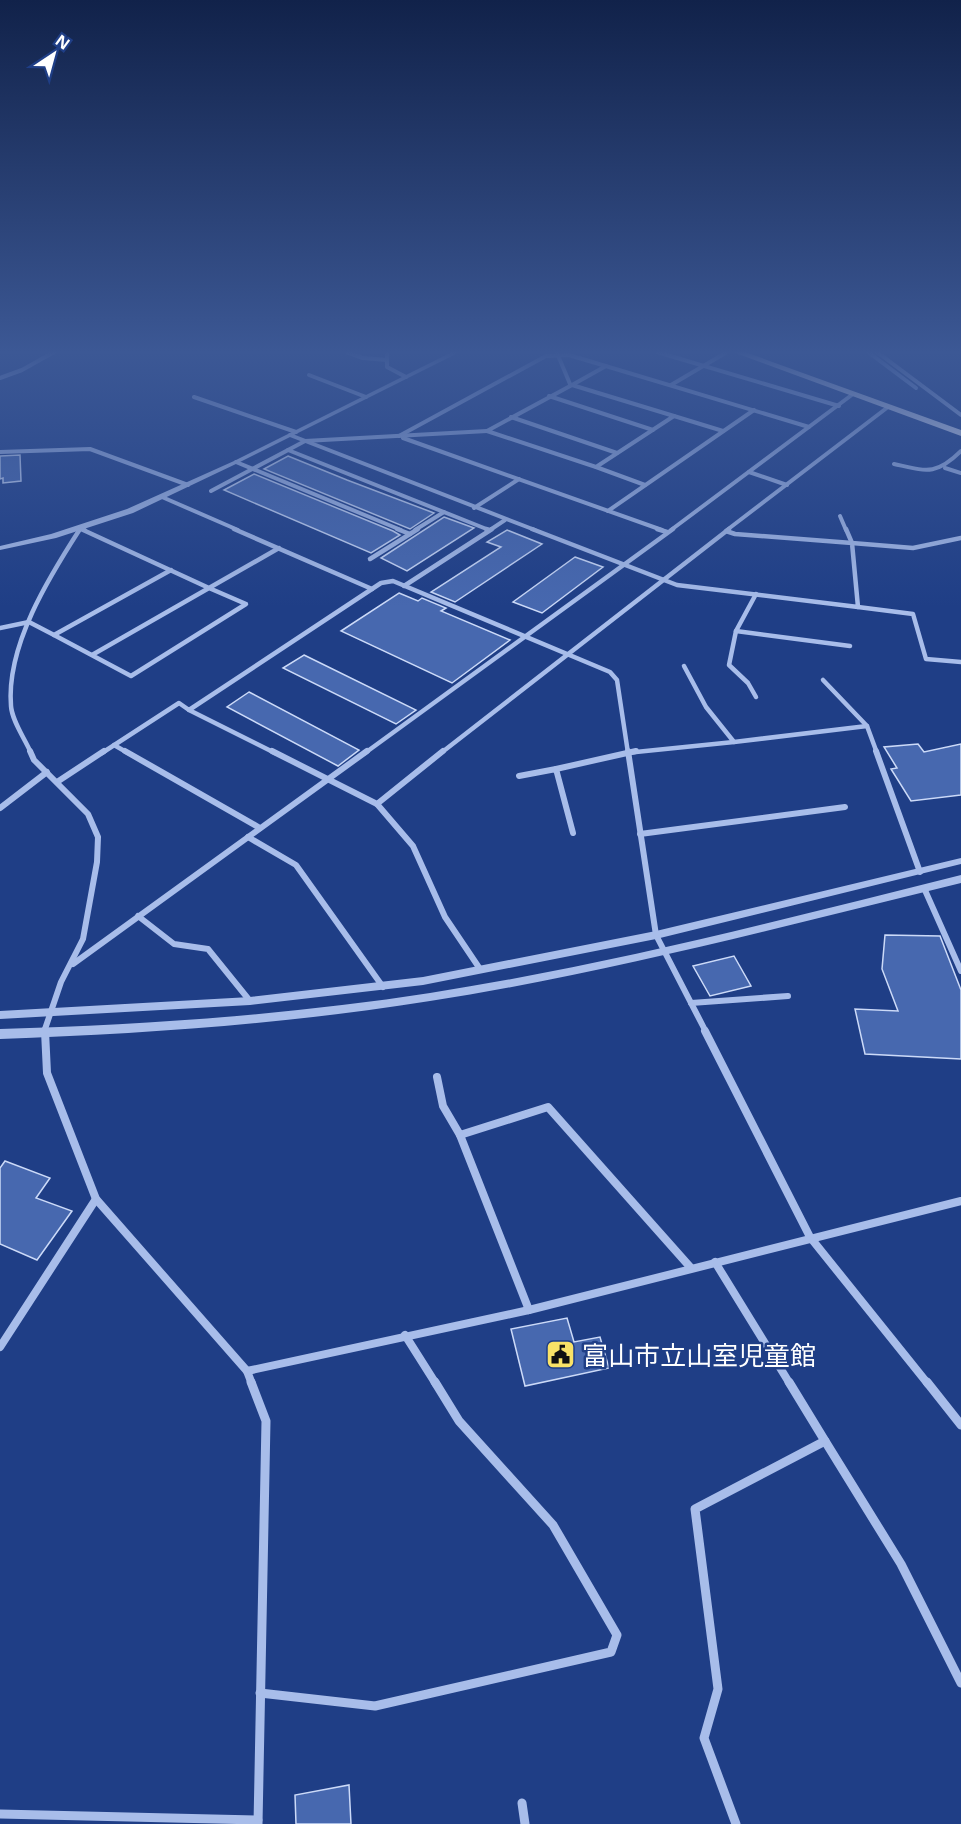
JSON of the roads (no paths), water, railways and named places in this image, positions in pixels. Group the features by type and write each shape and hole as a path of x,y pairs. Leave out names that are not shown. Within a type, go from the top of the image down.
{"street":[{"path":"0,549 80,528 130,511 287,437"},
{"path":"298,437 474,508 677,585 913,614 926,659 961,662"},
{"path":"211,491 305,441 378,437"},
{"path":"402,437 668,532"},
{"path":"506,437 645,485"},
{"path":"571,437 618,453"},
{"path":"596,467 642,437"},
{"path":"608,511 714,437"},
{"path":"72,964 624,565 796,437"},
{"path":"377,804 567,653 849,437"},
{"path":"0,452 90,449 188,485"},
{"path":"288,450 489,530"},
{"path":"945,468 961,451"},
{"path":"236,462 410,534"},
{"path":"894,464 928,471 945,468 961,472"},
{"path":"749,472 787,485"},
{"path":"474,508 519,479"},
{"path":"162,497 372,589"},
{"path":"370,559 444,512"},
{"path":"840,516 852,543 858,607"},
{"path":"404,586 505,520"},
{"path":"0,628 29,622 131,676 246,604 80,528"},
{"path":"0,1814 258,1822 266,1421 247,1371 96,1199 47,1073 44,1033 61,982 72,964 89,918 98,837 88,814 34,760 11,708 14,668 29,622 52,573 80,528"},
{"path":"726,531 735,534 914,548 961,538"},
{"path":"92,655 279,548"},
{"path":"54,634 171,570"},
{"path":"189,710 381,583 393,581 610,672 617,680 656,935 810,1237 961,1425"},
{"path":"756,594 736,631 729,665 748,683 756,697"},
{"path":"736,631 850,646"},
{"path":"684,666 706,707 734,742"},
{"path":"823,681 867,726 920,872"},
{"path":"57,782 179,703 377,804 413,846 445,917 480,969"},
{"path":"519,776 629,752 867,726"},
{"path":"114,745 260,828"},
{"path":"556,769 573,833"},
{"path":"0,808 47,772"},
{"path":"640,834 845,807"},
{"path":"248,837 297,865 383,987"},
{"path":"0,1016 250,1001 383,987 656,935 961,861"},
{"path":"0,1034 198,1024 318,1013 432,996 665,951 961,879"},
{"path":"924,888 961,971"},
{"path":"138,916 174,944 208,949 250,1001"},
{"path":"691,1004 788,996"},
{"path":"437,1077 443,1106 460,1135 529,1310"},
{"path":"460,1135 548,1107 691,1268"},
{"path":"0,1347 96,1199"},
{"path":"247,1371 529,1310 810,1237 961,1201"},
{"path":"715,1262 901,1564 961,1683"},
{"path":"261,1693 375,1706 611,1652 617,1635 553,1525 459,1421 405,1335"},
{"path":"736,1824 704,1738 717,1689 695,1509 825,1441"},
{"path":"522,1803 525,1824"}],"place":[{"name":"富山市立山室児童館","path":"561,1355"}]}
